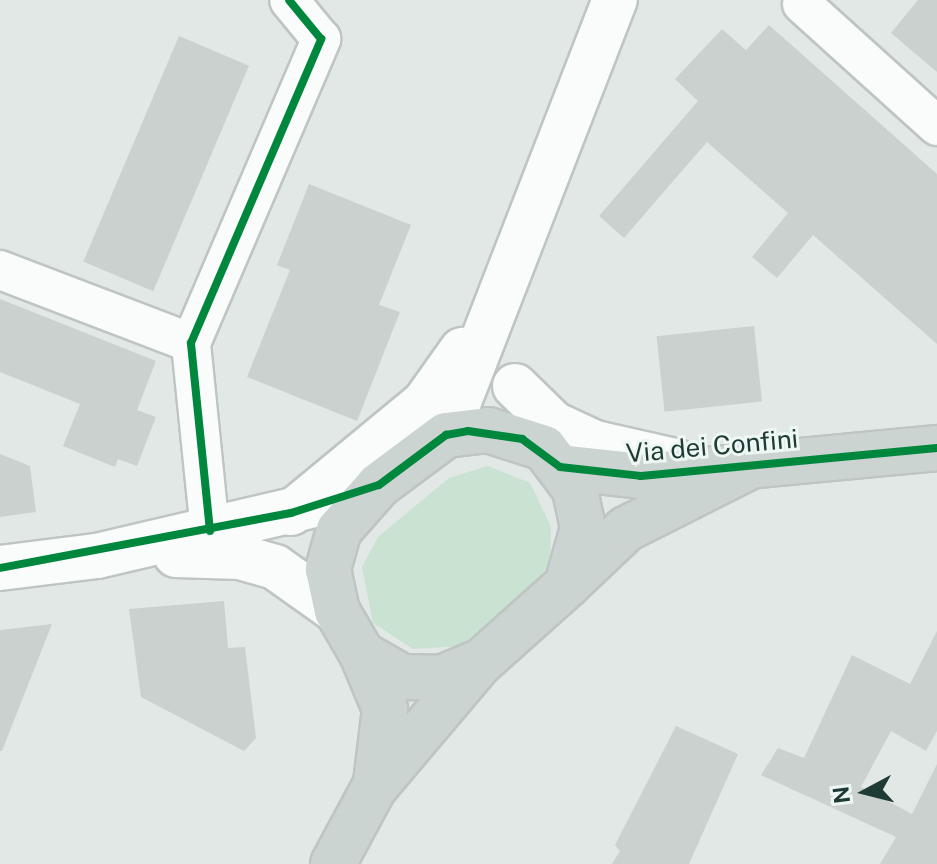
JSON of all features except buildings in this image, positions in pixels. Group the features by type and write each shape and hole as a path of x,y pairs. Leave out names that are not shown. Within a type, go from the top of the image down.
{"main road":[{"path":"446,435 615,0"},
{"path":"512,261 506,335 515,386 552,458 575,489 583,528 567,585"},
{"path":"291,513 425,402 512,261"},
{"path":"515,386 554,424 595,443 730,467"},
{"name":"Via dei Confini","path":"337,611 331,547 350,513 379,485 446,435 488,430 552,458 641,476 937,448"},
{"name":"Via dei Confini","path":"97,556 240,557 275,567 337,611 362,654 421,679 482,661 647,515 730,467"},
{"name":"Via dei Confini","path":"0,568 97,556 291,513 379,485"},
{"path":"362,654 385,709 374,788"},
{"path":"333,864 374,788 482,661"}],"street":[{"path":"210,531 191,343 321,39 289,0"},
{"path":"802,4 937,126"},
{"path":"0,270 191,343"}],"green space":[{"path":"488,466 530,483 551,527 550,560 540,581 460,646 413,649 373,623 362,567 378,537 449,478"}],"cycle path":[{"path":"210,531 191,343 321,39 289,0"},
{"path":"0,568 291,513 379,485 446,435 468,431 522,439 560,467 641,476 937,448"}]}
